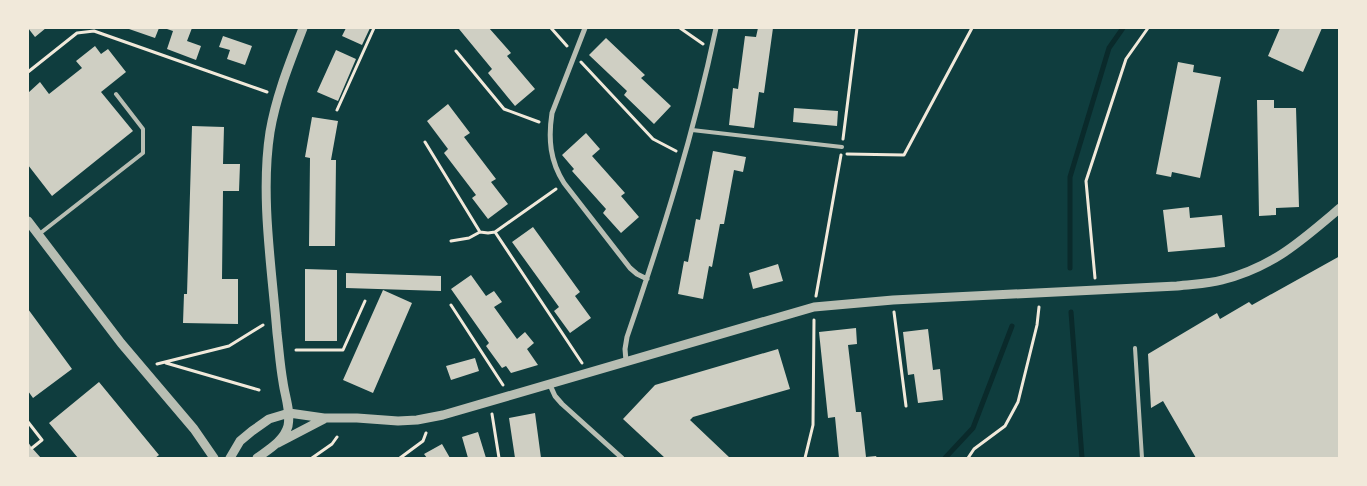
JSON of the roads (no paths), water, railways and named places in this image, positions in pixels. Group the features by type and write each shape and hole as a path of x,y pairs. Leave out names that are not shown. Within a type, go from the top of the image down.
{"street":[{"path":"276,445 287,428 289,413 279,350 267,204 266,168 277,96 303,28"},
{"path":"585,28 557,100 550,126 551,155 556,170 564,183 630,268 636,274 647,279"},
{"path":"626,361 627,337 685,156 716,28"},
{"path":"230,458 240,441 252,431 269,419 289,413 324,418 417,420 443,415 814,307 893,300 1177,286 1221,280 1249,272 1275,260 1340,208"},
{"path":"28,220 121,343 194,430 214,458"},
{"path":"550,385 555,396 562,404 622,458"},
{"path":"257,458 324,418"}],"lane":[{"path":"38,234 143,153 143,128 116,94"},
{"path":"692,130 842,147"},
{"path":"1135,348 1142,458"}],"waterway":[{"path":"1070,268 1070,177 1109,48 1123,28"},
{"path":"1071,312 1082,458"},
{"path":"945,458 973,428 1012,326"}]}
